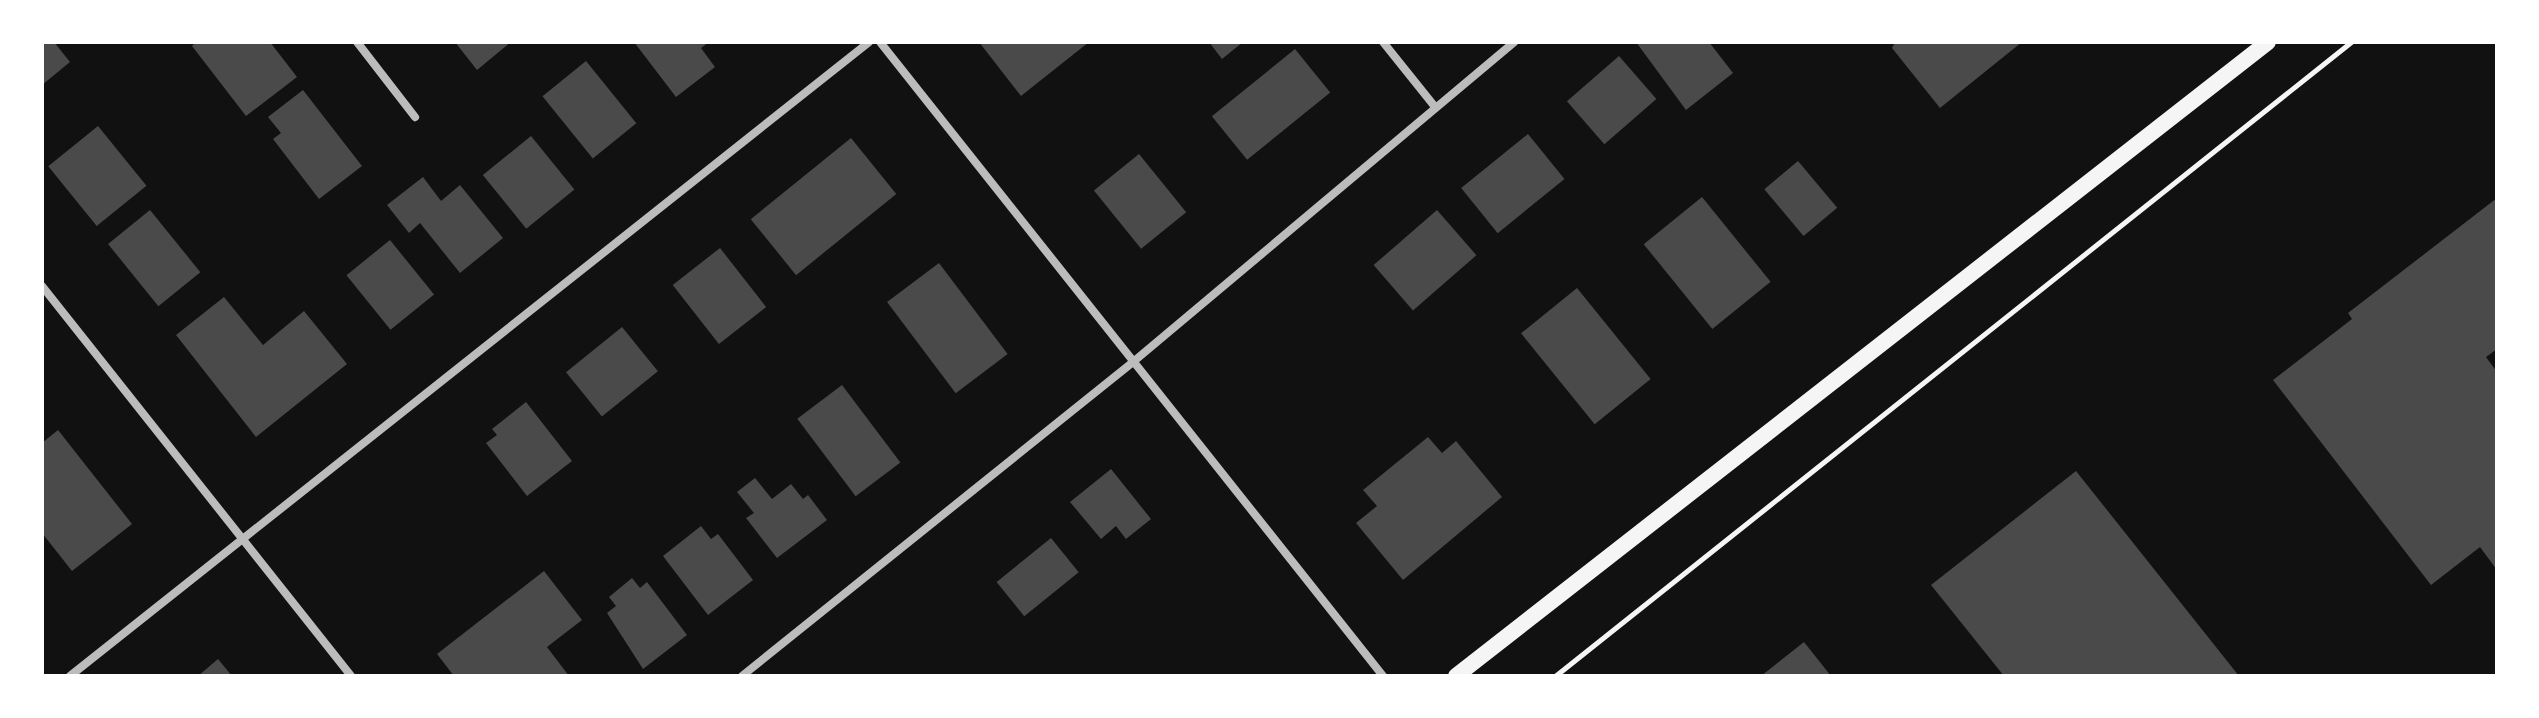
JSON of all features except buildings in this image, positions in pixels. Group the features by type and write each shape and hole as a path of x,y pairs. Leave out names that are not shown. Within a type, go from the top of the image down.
{"main road":[{"path":"1456,676 2268,42"}],"street":[{"path":"357,42 415,117"},
{"path":"70,676 869,42"},
{"path":"880,42 1383,676"},
{"path":"1383,42 1435,107"},
{"path":"742,676 1133,362 1514,42"},
{"path":"42,286 244,537 351,676"}],"path":[{"path":"1555,676 2351,42"}]}
